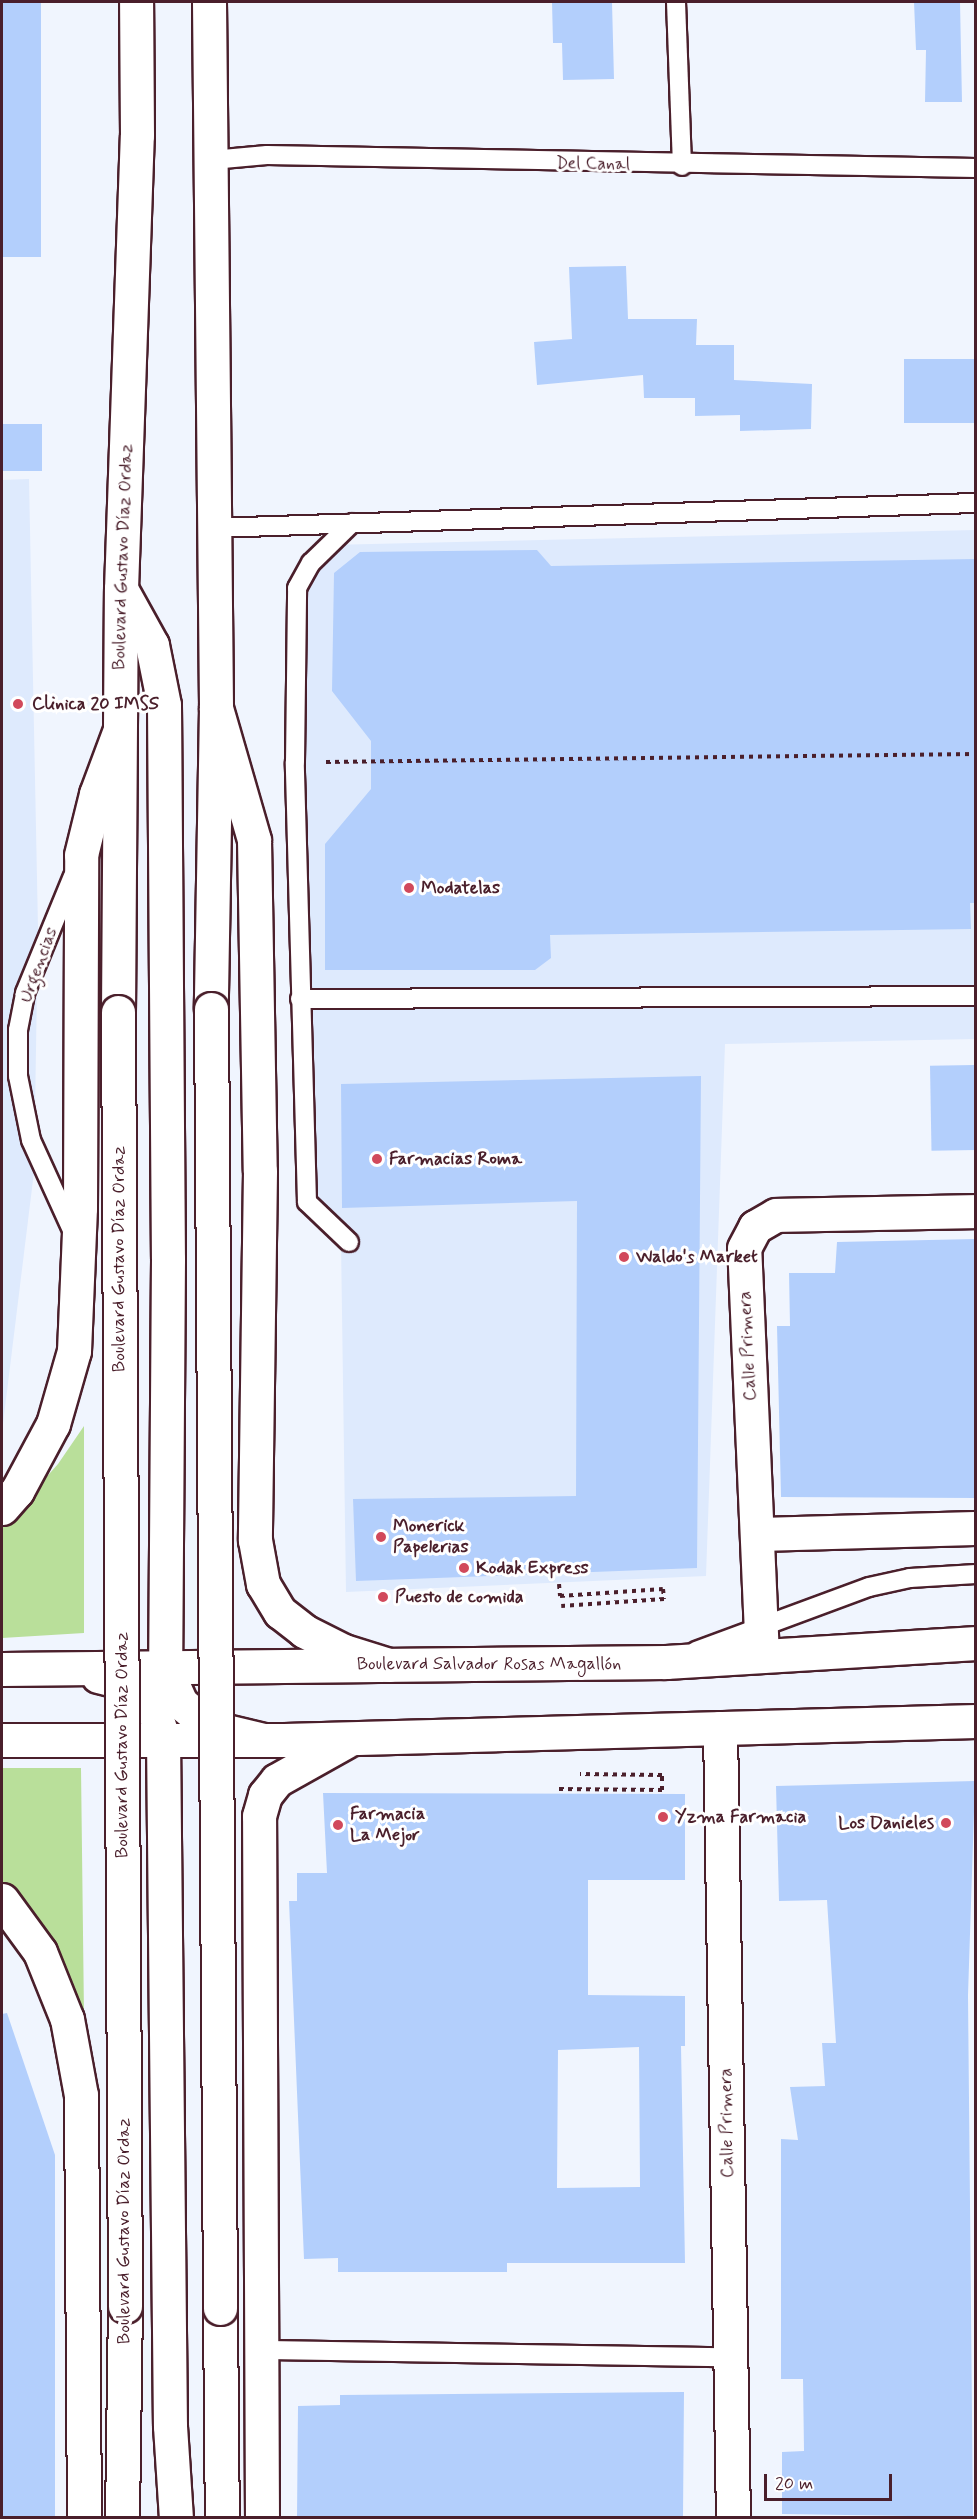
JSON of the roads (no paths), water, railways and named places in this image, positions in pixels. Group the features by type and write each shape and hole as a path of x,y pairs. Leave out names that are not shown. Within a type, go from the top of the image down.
{"main road":[{"name":"Boulevard Gustavo Díaz Ordaz","path":"122,2517 125,2306 118,1012 119,732 121,590 137,135 136,2"},
{"path":"209,2 216,708 211,1009 222,2517"},
{"path":"121,590 152,645 164,705 168,1259 165,1667 181,1703 199,1718 222,1730 264,1740"},
{"path":"216,708 254,840 260,1171 255,1540 262,1584 280,1612 304,1631 344,1651 389,1665"},
{"path":"2,1508 17,1491 56,1413 74,1351 78,1247 81,855 96,794 119,732"},
{"name":"Calle Primera","path":"761,1641 744,1248 755,1227 776,1215 975,1211"},
{"path":"758,1534 975,1528"},
{"name":"Boulevard Salvador Rosas Magallón","path":"2,1669 666,1662 761,1641 975,1643"},
{"path":"64,1668 131,1684 149,1697 163,1737 170,2426 176,2517"},
{"path":"2,1740 163,1737 264,1740 975,1720"},
{"name":"Calle Primera","path":"720,1728 733,2517"},
{"path":"262,2517 259,1816 265,1795 277,1780 354,1738"},
{"path":"2,1899 40,1952 68,2019 81,2095 84,2517"}],"lane":[{"path":"676,2 682,166"},
{"name":"Del Canal","path":"212,160 267,155 682,166 975,168"},
{"path":"213,528 975,503"},
{"path":"349,1242 307,1202 295,762 297,588 311,563 352,523"},
{"name":"Urgencias","path":"78,1247 31,1140 18,1076 18,1030 25,993 81,855"},
{"path":"300,999 975,996"},
{"path":"761,1641 869,1587 910,1578 975,1574"},
{"path":"261,2350 730,2357"}],"place":[{"name":"Clinica 20 IMSS","path":"18,704"},
{"name":"Modatelas","path":"409,888"},
{"name":"Farmacias Roma","path":"377,1159"},
{"name":"Waldo's Market","path":"624,1257"},
{"name":"Monerick Papelerias","path":"381,1537"},
{"name":"Kodak Express","path":"464,1568"},
{"name":"Puesto de comida","path":"383,1597"},
{"name":"Yzma Farmacia","path":"663,1817"},
{"name":"Los Danieles","path":"946,1823"},
{"name":"Farmacia La Mejor","path":"338,1825"}]}
